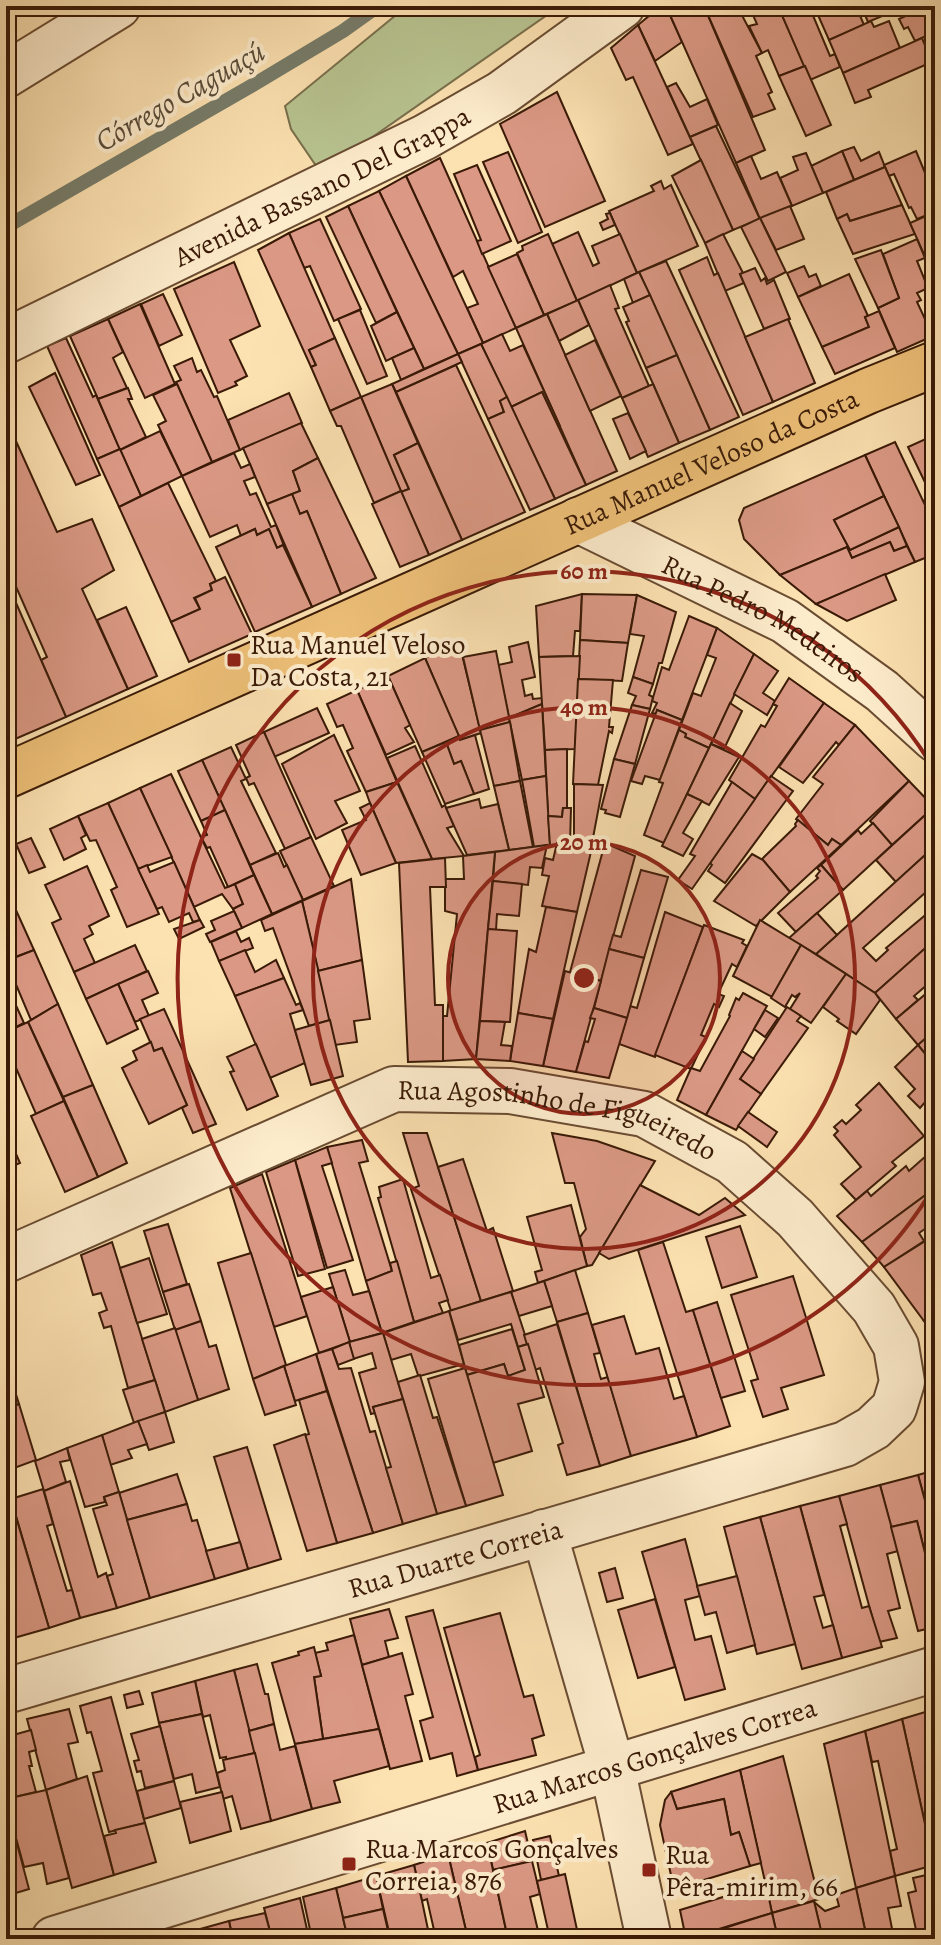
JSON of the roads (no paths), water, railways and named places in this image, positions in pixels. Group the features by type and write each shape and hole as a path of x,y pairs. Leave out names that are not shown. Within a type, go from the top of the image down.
{"main road":[{"name":"Rua Manuel Veloso da Costa","path":"6,776 868,391 935,364"}],"street":[{"path":"6,75 118,6"},
{"name":"Avenida Bassano Del Grappa","path":"6,341 425,137 502,93 622,6"},
{"name":"Rua Pedro Medeiros","path":"578,520 785,621 882,691 935,739"},
{"name":"Rua Agostinho de Figueiredo","path":"6,1260 394,1089 510,1091 644,1114 732,1162 795,1218 874,1308 896,1346 902,1382 894,1408"},
{"name":"Rua Duarte Correia","path":"6,1691 845,1444 873,1428 894,1408"},
{"path":"544,1532 612,1767 649,1939"},
{"name":"Rua Marcos Gonçalves Correa","path":"54,1939 935,1669"}],"waterway":[{"name":"Córrego Caguaçú","path":"6,227 258,82 378,6"}],"place":[{"name":"Rua Manuel Veloso Da Costa, 21","path":"234,660"},
{"name":"Rua Marcos Gonçalves Correia, 876","path":"349,1864"},
{"name":"Rua Pêra-mirim, 66","path":"649,1870"}]}
